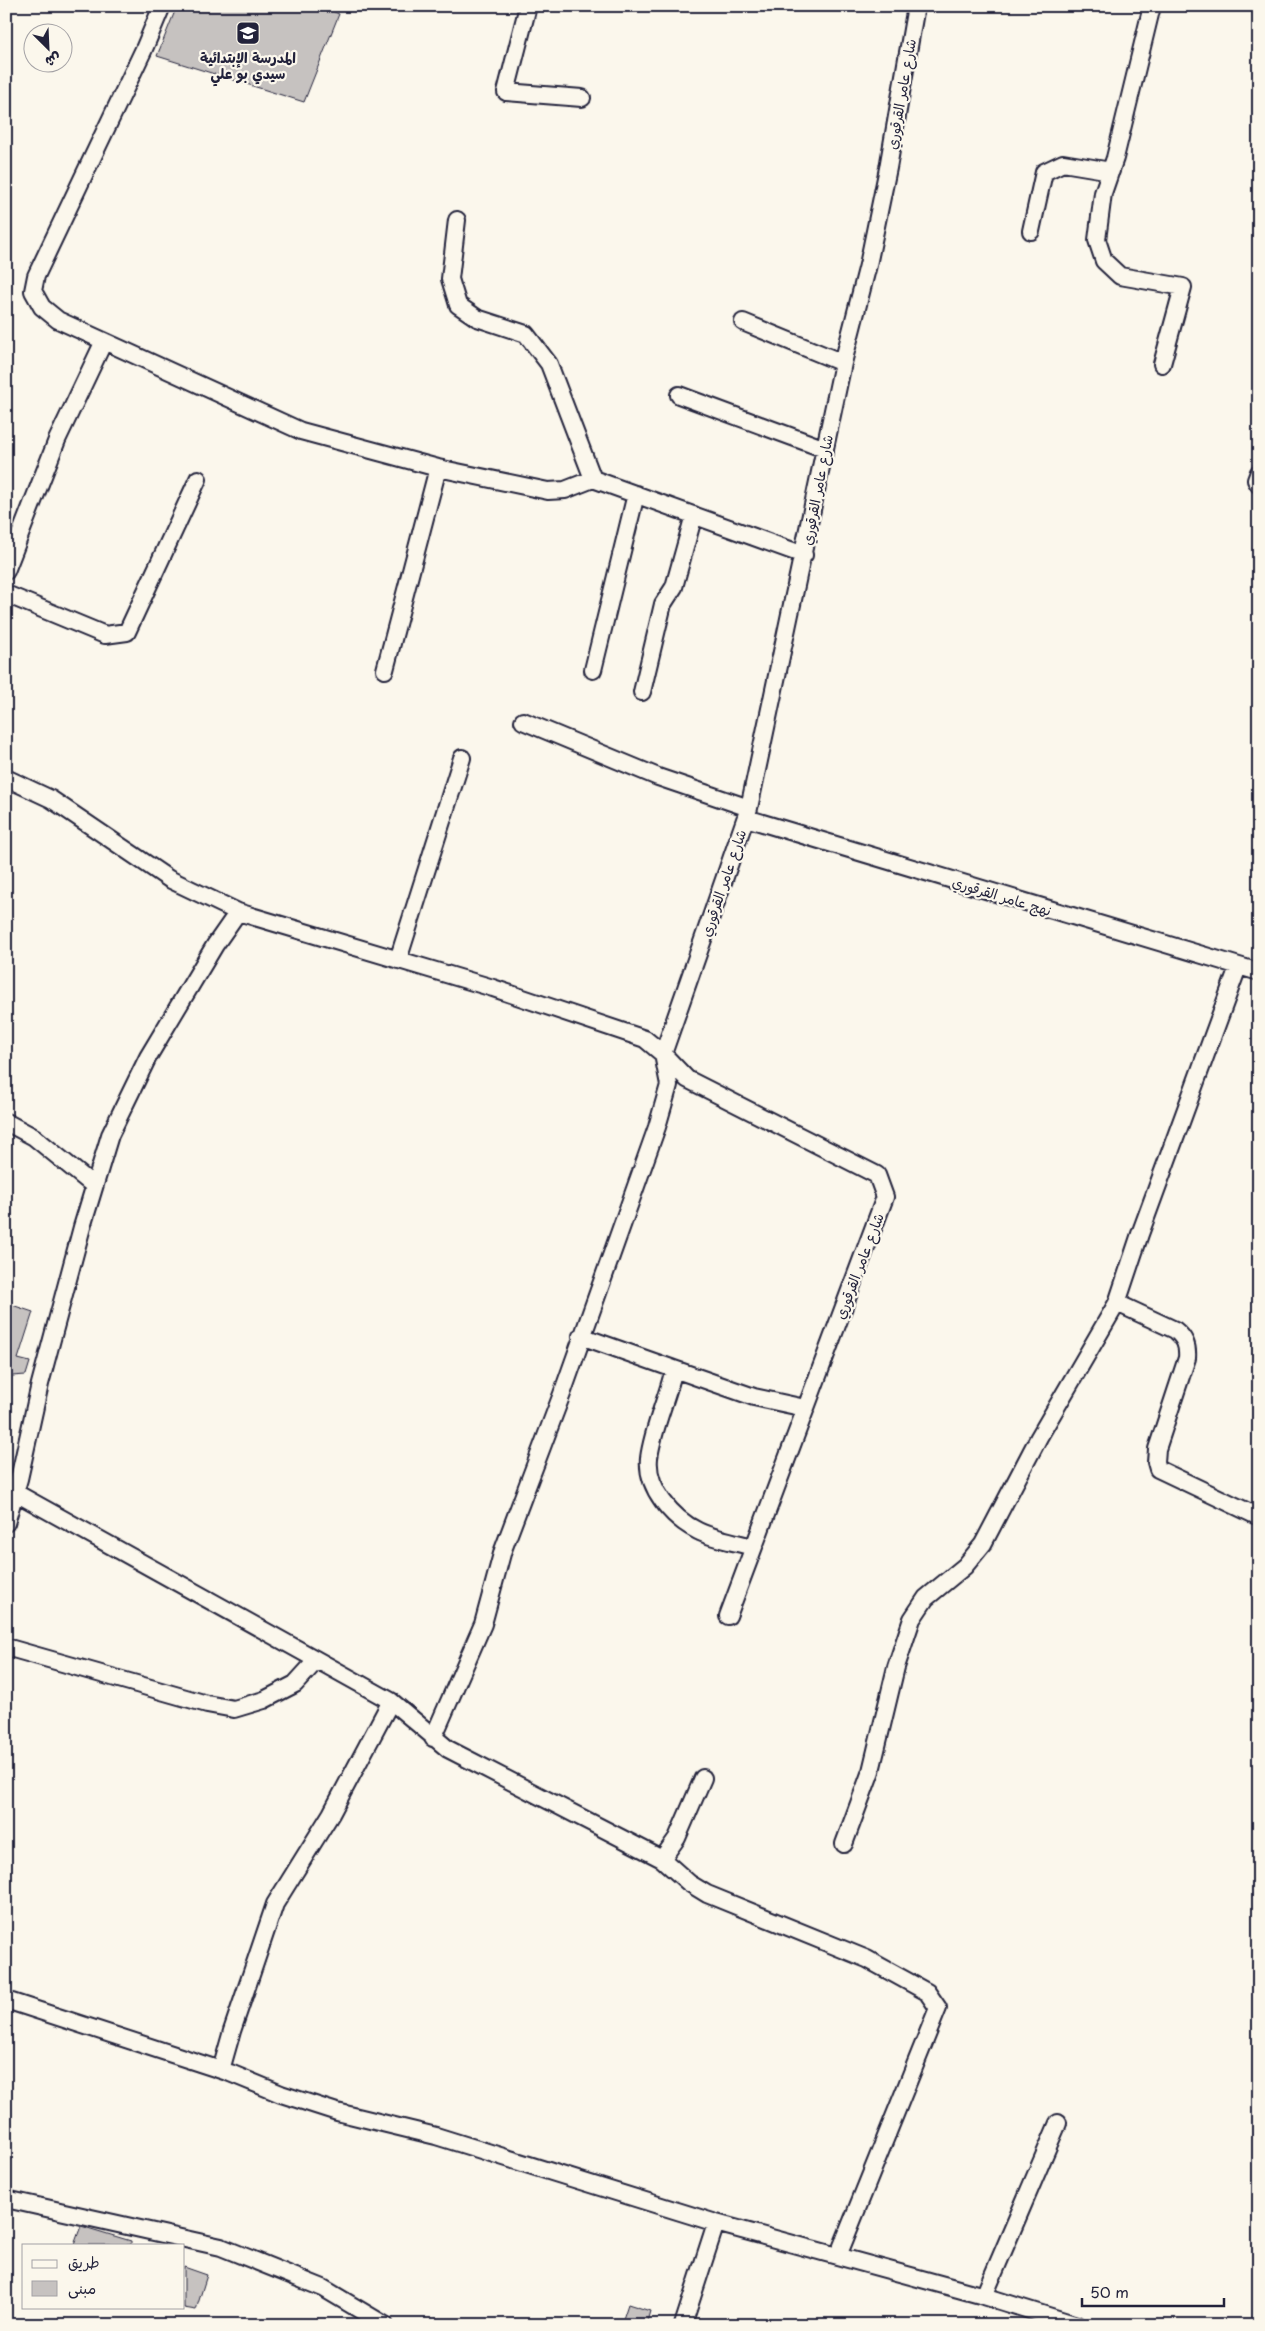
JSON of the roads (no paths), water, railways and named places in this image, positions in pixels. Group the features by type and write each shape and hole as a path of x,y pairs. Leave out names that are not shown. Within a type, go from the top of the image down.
{"street":[{"path":"162,6 144,49 36,276 33,291 42,308 58,320 300,431 438,468 548,491 565,490 593,479 804,555"},
{"path":"528,6 506,92 582,98"},
{"name":"شارع عامر القرقوري","path":"728,1616 885,1197 877,1175 687,1079 664,1054 748,813 843,364 868,265 888,168 916,6"},
{"path":"1152,6 1111,171 1103,193 1097,240 1104,261 1120,276 1183,287 1162,364"},
{"path":"1031,231 1044,172 1063,163 1111,171"},
{"path":"456,220 450,279 458,305 476,318 526,334 549,364 593,479"},
{"path":"743,322 843,364"},
{"path":"6,571 57,440 104,341"},
{"path":"679,395 825,449"},
{"path":"385,670 438,468"},
{"path":"1259,472 1256,480 1259,485"},
{"path":"6,594 105,635 127,632 198,479"},
{"path":"593,670 636,494"},
{"path":"642,692 663,604 674,587 694,515"},
{"name":"نهج عامر القرقوري","path":"523,721 748,813 1259,972"},
{"path":"398,960 462,758"},
{"path":"6,778 51,799 168,879 238,912 493,988 645,1039 664,1054 669,1085 657,1127 629,1209 581,1336 562,1394 503,1550 483,1624 433,1738"},
{"path":"6,1523 14,1482 93,1185 110,1135 148,1057 214,944 238,912"},
{"path":"844,1844 871,1770 896,1668 912,1618 926,1598 965,1566 983,1544 1039,1437 1117,1303 1143,1225 1238,967"},
{"path":"6,1122 34,1137 93,1185"},
{"path":"1117,1303 1175,1330 1181,1335 1188,1349 1188,1358 1157,1449 1156,1462 1158,1469 1259,1517"},
{"path":"581,1336 754,1397 805,1408"},
{"path":"674,1369 653,1439 649,1460 650,1480 659,1496 677,1517 698,1531 753,1546"},
{"path":"14,1482 316,1661 391,1702 433,1738 473,1762 662,1859 689,1883 707,1894 867,1959 927,1992 938,2008 838,2256"},
{"path":"6,1648 207,1704 234,1709 264,1700 295,1684 316,1661"},
{"path":"221,2070 232,2031 275,1904 332,1814 391,1702"},
{"path":"662,1859 677,1838 703,1778"},
{"path":"6,2000 221,2070 290,2097 337,2112 436,2136 716,2223 984,2296 1077,2325"},
{"path":"984,2296 1058,2123"},
{"path":"6,2199 221,2247 323,2288 385,2325"},
{"path":"683,2325 716,2223"}],"place":[{"name":"المدرسة الإبتدائية سيدي بو علي","path":"248,33"}]}
